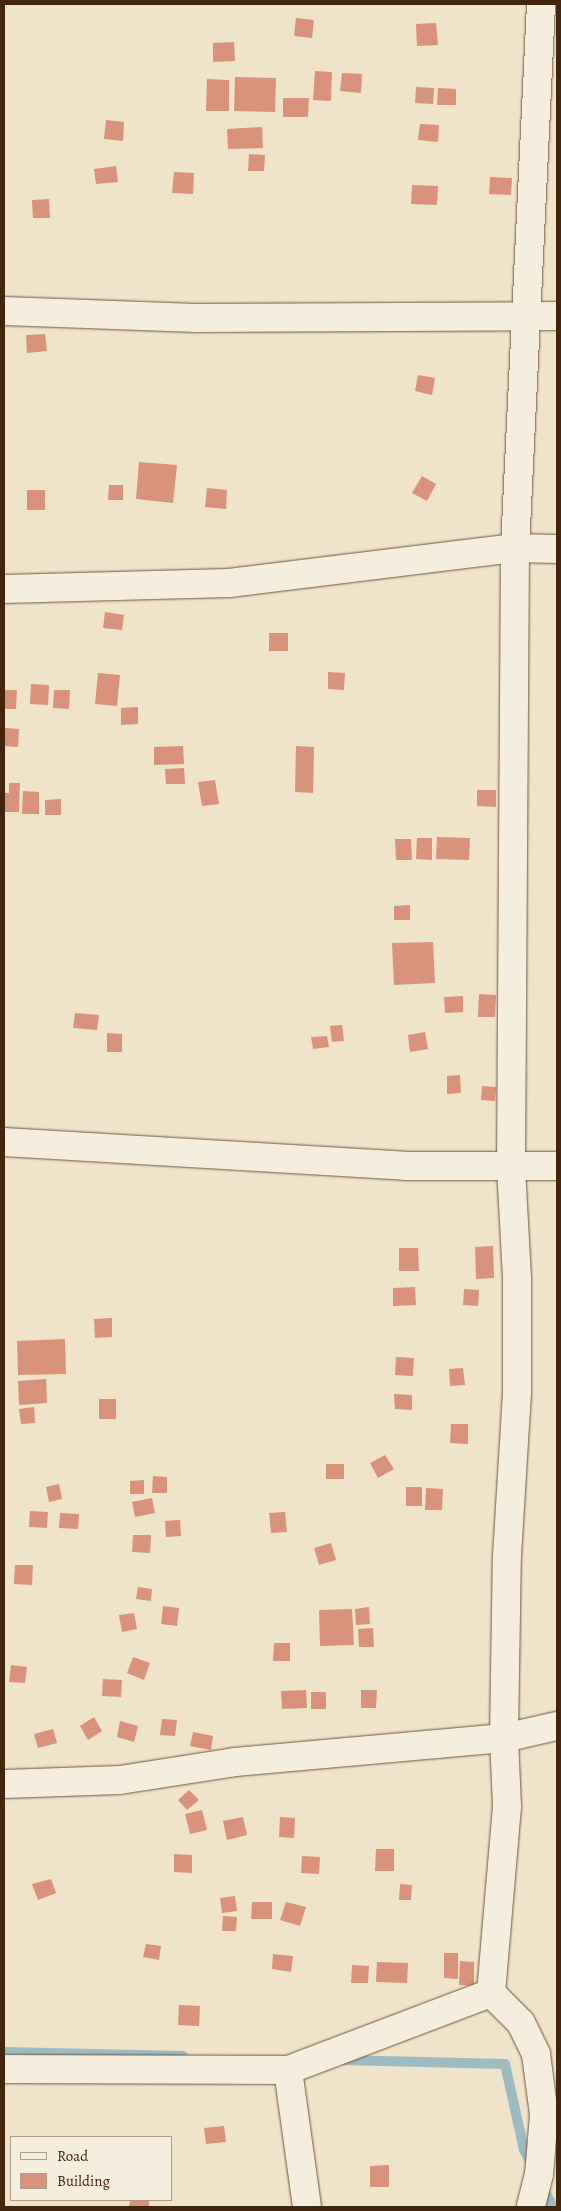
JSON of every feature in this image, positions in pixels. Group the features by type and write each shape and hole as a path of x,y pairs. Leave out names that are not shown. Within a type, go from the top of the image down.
{"street":[{"path":"531,2207 539,2174 544,2115 536,2054 521,2023 491,1993 506,1806 504,1738 506,1556 517,1393 517,1278 511,1166 514,548 541,4"},
{"path":"4,311 196,318 526,318 557,316"},
{"path":"4,589 228,583 514,548 557,549"},
{"path":"4,1142 404,1166 557,1166"},
{"path":"4,1784 120,1780 235,1762 504,1738 557,1726"},
{"path":"4,2069 288,2070 491,1993"},
{"path":"288,2070 307,2207"}],"building":[{"path":"296,18 314,20 312,38 294,36"},
{"path":"436,23 438,45 417,46 416,24"},
{"path":"234,42 235,61 213,62 213,43"},
{"path":"315,71 332,72 331,101 313,100"},
{"path":"342,73 362,74 361,93 340,91"},
{"path":"235,77 276,78 275,112 234,111"},
{"path":"207,79 229,80 229,111 206,111"},
{"path":"416,87 434,88 433,104 415,103"},
{"path":"438,88 456,89 456,105 437,105"},
{"path":"283,98 309,98 308,117 283,117"},
{"path":"106,120 124,122 123,141 104,139"},
{"path":"420,124 439,125 438,142 418,140"},
{"path":"262,127 263,148 228,149 227,129"},
{"path":"249,154 265,155 264,171 248,171"},
{"path":"116,166 118,182 96,184 94,169"},
{"path":"174,172 194,173 193,194 172,193"},
{"path":"490,177 512,178 511,195 489,194"},
{"path":"412,185 438,186 437,205 411,204"},
{"path":"49,199 50,218 33,218 32,200"},
{"path":"45,334 47,351 27,353 26,335"},
{"path":"418,375 435,378 432,395 415,391"},
{"path":"139,462 177,465 173,503 136,499"},
{"path":"422,476 436,484 427,501 412,493"},
{"path":"109,485 123,485 123,500 108,500"},
{"path":"207,488 227,490 226,509 205,507"},
{"path":"27,490 45,490 45,510 27,510"},
{"path":"105,612 124,615 122,630 103,628"},
{"path":"269,633 288,633 288,651 269,651"},
{"path":"328,672 345,673 344,690 328,689"},
{"path":"98,673 120,675 117,706 95,704"},
{"path":"31,684 49,685 48,705 30,704"},
{"path":"4,690 17,690 16,709 4,709"},
{"path":"54,690 70,690 69,709 53,708"},
{"path":"138,707 138,724 121,725 121,708"},
{"path":"4,728 19,729 18,747 4,746"},
{"path":"183,746 184,764 154,765 154,747"},
{"path":"296,746 314,747 313,793 295,792"},
{"path":"184,768 185,784 166,784 165,769"},
{"path":"215,780 219,804 202,806 198,782"},
{"path":"9,783 20,783 19,812 4,812 4,793 9,793"},
{"path":"477,790 496,790 496,807 477,806"},
{"path":"23,791 39,792 39,814 22,814"},
{"path":"61,799 61,815 45,815 45,800"},
{"path":"437,837 470,838 469,860 436,859"},
{"path":"417,838 432,838 432,860 416,859"},
{"path":"395,839 411,839 412,860 396,860"},
{"path":"410,905 410,920 394,920 394,906"},
{"path":"433,942 435,983 394,985 392,943"},
{"path":"479,994 496,995 495,1017 478,1017"},
{"path":"463,996 463,1012 445,1013 444,997"},
{"path":"75,1013 99,1015 97,1030 73,1028"},
{"path":"342,1025 344,1041 332,1042 330,1026"},
{"path":"425,1032 428,1049 410,1052 408,1035"},
{"path":"107,1033 122,1034 122,1052 107,1052"},
{"path":"327,1036 329,1047 313,1049 311,1037"},
{"path":"460,1075 461,1093 447,1094 447,1076"},
{"path":"482,1086 496,1087 495,1101 481,1100"},
{"path":"493,1246 494,1278 476,1279 475,1247"},
{"path":"399,1248 418,1248 419,1271 399,1271"},
{"path":"415,1287 416,1305 393,1306 393,1288"},
{"path":"464,1289 479,1290 478,1306 463,1305"},
{"path":"112,1318 112,1337 95,1338 94,1319"},
{"path":"65,1339 66,1374 18,1375 17,1341"},
{"path":"396,1357 414,1358 413,1376 395,1375"},
{"path":"463,1368 465,1385 450,1386 449,1369"},
{"path":"46,1379 47,1403 19,1405 18,1381"},
{"path":"394,1394 412,1395 412,1410 395,1409"},
{"path":"99,1399 116,1399 116,1419 99,1419"},
{"path":"34,1407 35,1423 21,1424 19,1409"},
{"path":"451,1424 468,1424 468,1444 450,1443"},
{"path":"385,1455 394,1469 378,1478 370,1463"},
{"path":"326,1464 344,1464 344,1479 326,1479"},
{"path":"153,1476 167,1477 167,1493 152,1493"},
{"path":"144,1480 144,1494 130,1494 130,1481"},
{"path":"59,1484 62,1499 49,1502 46,1487"},
{"path":"406,1487 422,1487 422,1506 406,1506"},
{"path":"426,1488 443,1489 442,1510 425,1510"},
{"path":"152,1498 155,1513 135,1517 132,1502"},
{"path":"30,1511 48,1512 47,1528 29,1527"},
{"path":"285,1512 287,1532 271,1533 269,1513"},
{"path":"60,1513 79,1514 78,1529 59,1528"},
{"path":"180,1520 181,1536 166,1537 165,1521"},
{"path":"133,1535 151,1535 150,1553 132,1552"},
{"path":"331,1543 336,1560 319,1565 314,1548"},
{"path":"15,1565 33,1565 32,1585 14,1584"},
{"path":"138,1587 152,1589 151,1601 136,1599"},
{"path":"163,1606 179,1608 177,1626 161,1624"},
{"path":"369,1607 370,1624 356,1625 355,1609"},
{"path":"352,1609 354,1645 320,1646 319,1610"},
{"path":"134,1613 137,1629 122,1632 119,1615"},
{"path":"373,1628 374,1647 359,1647 358,1629"},
{"path":"274,1643 290,1643 290,1661 273,1661"},
{"path":"133,1657 150,1663 144,1680 127,1673"},
{"path":"11,1665 27,1667 25,1683 9,1682"},
{"path":"103,1679 122,1680 121,1697 102,1696"},
{"path":"306,1690 307,1708 282,1709 281,1691"},
{"path":"361,1690 377,1690 376,1708 361,1708"},
{"path":"311,1692 326,1692 326,1709 311,1709"},
{"path":"94,1717 102,1731 88,1740 80,1726"},
{"path":"162,1719 177,1720 175,1736 160,1735"},
{"path":"120,1721 138,1726 134,1742 117,1737"},
{"path":"53,1729 57,1743 38,1748 34,1734"},
{"path":"193,1732 213,1736 211,1750 190,1746"},
{"path":"189,1790 199,1800 187,1810 178,1800"},
{"path":"202,1810 207,1830 190,1834 185,1814"},
{"path":"243,1817 247,1835 227,1840 223,1821"},
{"path":"280,1817 295,1818 294,1838 279,1837"},
{"path":"376,1849 394,1849 394,1871 375,1871"},
{"path":"174,1854 192,1855 192,1873 174,1872"},
{"path":"302,1856 320,1857 319,1874 301,1873"},
{"path":"51,1879 56,1893 38,1900 32,1884"},
{"path":"400,1884 412,1885 411,1900 399,1900"},
{"path":"235,1896 237,1911 222,1913 220,1898"},
{"path":"252,1902 272,1902 272,1919 251,1919"},
{"path":"286,1902 306,1907 300,1926 280,1920"},
{"path":"223,1916 237,1917 236,1931 222,1931"},
{"path":"146,1944 161,1946 159,1960 143,1957"},
{"path":"444,1953 458,1953 458,1979 444,1978"},
{"path":"273,1954 293,1956 291,1972 272,1969"},
{"path":"460,1961 474,1962 474,1986 459,1985"},
{"path":"377,1962 408,1963 407,1983 376,1982"},
{"path":"352,1965 369,1966 368,1983 351,1983"},
{"path":"179,2005 200,2006 199,2026 178,2025"},
{"path":"224,2126 226,2142 206,2144 204,2128"},
{"path":"389,2165 389,2187 370,2187 370,2166"},
{"path":"130,2201 149,2201 149,2207 129,2207"}],"waterway":[{"path":"4,2052 183,2056"},
{"path":"340,2060 505,2064 524,2150 533,2167"},
{"path":"541,2185 553,2207"}]}
